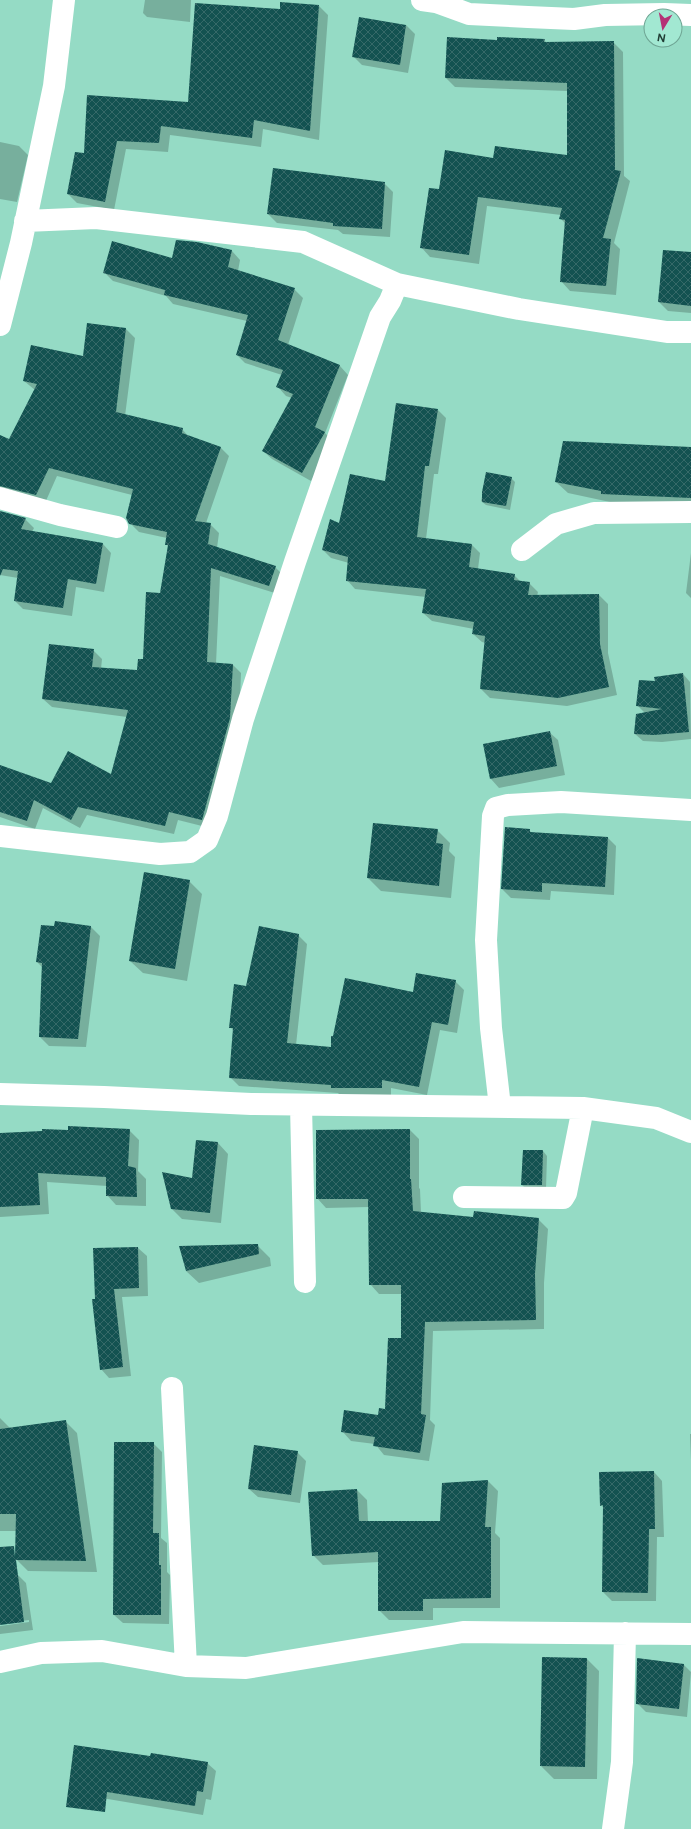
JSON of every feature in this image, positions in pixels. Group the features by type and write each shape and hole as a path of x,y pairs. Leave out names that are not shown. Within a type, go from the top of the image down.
{"street":[{"path":"0,325 22,243 25,221 54,86 64,0"},
{"path":"422,0 436,2 469,14 574,19 606,8 664,14 691,15"},
{"path":"25,221 96,218 303,242 397,284 519,309 667,332 691,332"},
{"path":"0,836 160,854 190,852 207,840 217,816 243,719 295,562 380,317 390,301 397,284"},
{"path":"0,498 60,515 117,527"},
{"path":"522,550 556,524 594,513 691,512"},
{"path":"500,1107 490,1028 486,940 493,816 496,808 508,805 561,802 691,810"},
{"path":"0,1094 251,1104 583,1108 656,1118 691,1132"},
{"path":"301,1105 305,1282"},
{"path":"464,1197 563,1198 566,1193 583,1108"},
{"path":"172,1388 186,1666"},
{"path":"0,1662 41,1653 102,1651 186,1666 246,1668 463,1632 691,1634"},
{"path":"613,1829 622,1762 625,1633"}],"building":[{"path":"280,2 319,5 310,131 254,120 252,138 161,126 159,143 117,141 105,202 67,194 75,152 84,153 87,95 188,102 195,3 280,9"},
{"path":"359,17 406,25 400,65 352,57"},
{"path":"447,37 497,40 497,37 545,39 544,42 614,41 615,170 621,171 603,238 611,239 606,286 560,282 565,220 559,219 562,208 478,197 469,255 420,248 429,188 439,189 445,150 493,158 495,146 567,155 567,83 445,78"},
{"path":"273,168 385,182 382,229 333,226 333,223 267,214"},
{"path":"176,240 197,242 232,250 228,267 295,288 278,340 340,365 315,427 325,432 302,473 262,451 293,394 276,387 283,370 236,355 248,315 164,295 165,290 103,273 112,241 172,258"},
{"path":"663,250 691,252 691,306 658,302"},
{"path":"87,323 126,328 116,412 183,428 182,433 221,447 195,521 211,523 208,544 276,566 269,586 211,568 207,662 233,664 230,718 202,820 169,812 165,826 78,807 71,820 34,800 27,821 0,812 0,765 51,783 68,751 111,774 128,710 42,699 49,644 94,649 92,667 137,670 138,659 143,659 146,592 160,593 168,545 165,545 167,532 129,524 126,518 133,489 49,468 36,495 0,486 0,435 9,439 37,384 23,381 31,345 83,356"},
{"path":"396,403 438,409 429,466 425,466 417,537 472,544 469,567 515,574 514,580 530,582 528,595 599,594 600,644 609,687 558,698 480,689 485,636 472,634 474,622 422,613 426,589 346,581 348,557 322,550 330,519 339,523 350,474 385,481"},
{"path":"563,441 691,447 691,498 601,494 601,491 555,482"},
{"path":"486,472 512,477 506,506 482,502 482,492"},
{"path":"0,511 26,518 21,529 103,543 96,584 68,579 63,608 14,601 18,571 3,569 0,576"},
{"path":"683,673 689,732 654,735 634,734 636,714 662,709 636,706 639,680 655,681 654,677"},
{"path":"550,731 557,766 490,779 483,744"},
{"path":"373,823 438,829 436,843 443,844 439,886 367,878"},
{"path":"505,827 530,829 530,832 608,837 605,887 542,883 542,892 501,889"},
{"path":"144,872 190,880 175,969 129,961"},
{"path":"55,921 91,926 78,1039 39,1037 42,963 36,962 41,925 54,926"},
{"path":"259,926 299,934 287,1043 331,1047 331,1036 333,1036 345,978 413,992 416,973 456,980 448,1025 432,1022 419,1087 382,1080 382,1088 331,1088 331,1085 229,1078 233,1028 229,1028 234,984 246,986"},
{"path":"68,1126 130,1129 128,1166 136,1168 137,1197 106,1196 106,1177 38,1173 40,1205 0,1207 0,1133 42,1131 42,1129 68,1130"},
{"path":"410,1129 410,1179 413,1211 473,1217 474,1211 539,1218 535,1274 536,1320 425,1322 421,1414 426,1415 420,1453 373,1446 375,1437 341,1432 344,1410 378,1415 379,1408 385,1409 388,1338 401,1338 401,1285 369,1285 368,1199 316,1199 316,1130"},
{"path":"196,1140 218,1142 210,1213 171,1209 162,1172 192,1178"},
{"path":"523,1150 543,1150 542,1185 521,1185"},
{"path":"258,1244 259,1254 186,1271 179,1246"},
{"path":"138,1247 139,1288 114,1289 123,1367 100,1370 92,1299 95,1299 93,1248"},
{"path":"66,1420 86,1561 16,1560 24,1622 0,1625 0,1547 14,1546 15,1557 16,1514 0,1514 0,1429"},
{"path":"114,1442 154,1442 153,1533 159,1533 159,1565 161,1565 161,1615 113,1615"},
{"path":"254,1445 298,1451 291,1495 248,1489"},
{"path":"654,1471 655,1529 649,1529 648,1593 602,1592 603,1505 600,1506 599,1472"},
{"path":"488,1480 485,1527 491,1527 491,1598 423,1599 423,1611 378,1611 378,1552 312,1556 308,1492 357,1489 359,1521 440,1521 442,1483"},
{"path":"542,1657 587,1658 585,1767 540,1766"},
{"path":"637,1658 684,1664 679,1709 636,1704"},
{"path":"74,1745 150,1756 151,1753 208,1762 203,1792 197,1791 195,1806 107,1792 105,1812 66,1807"}]}
